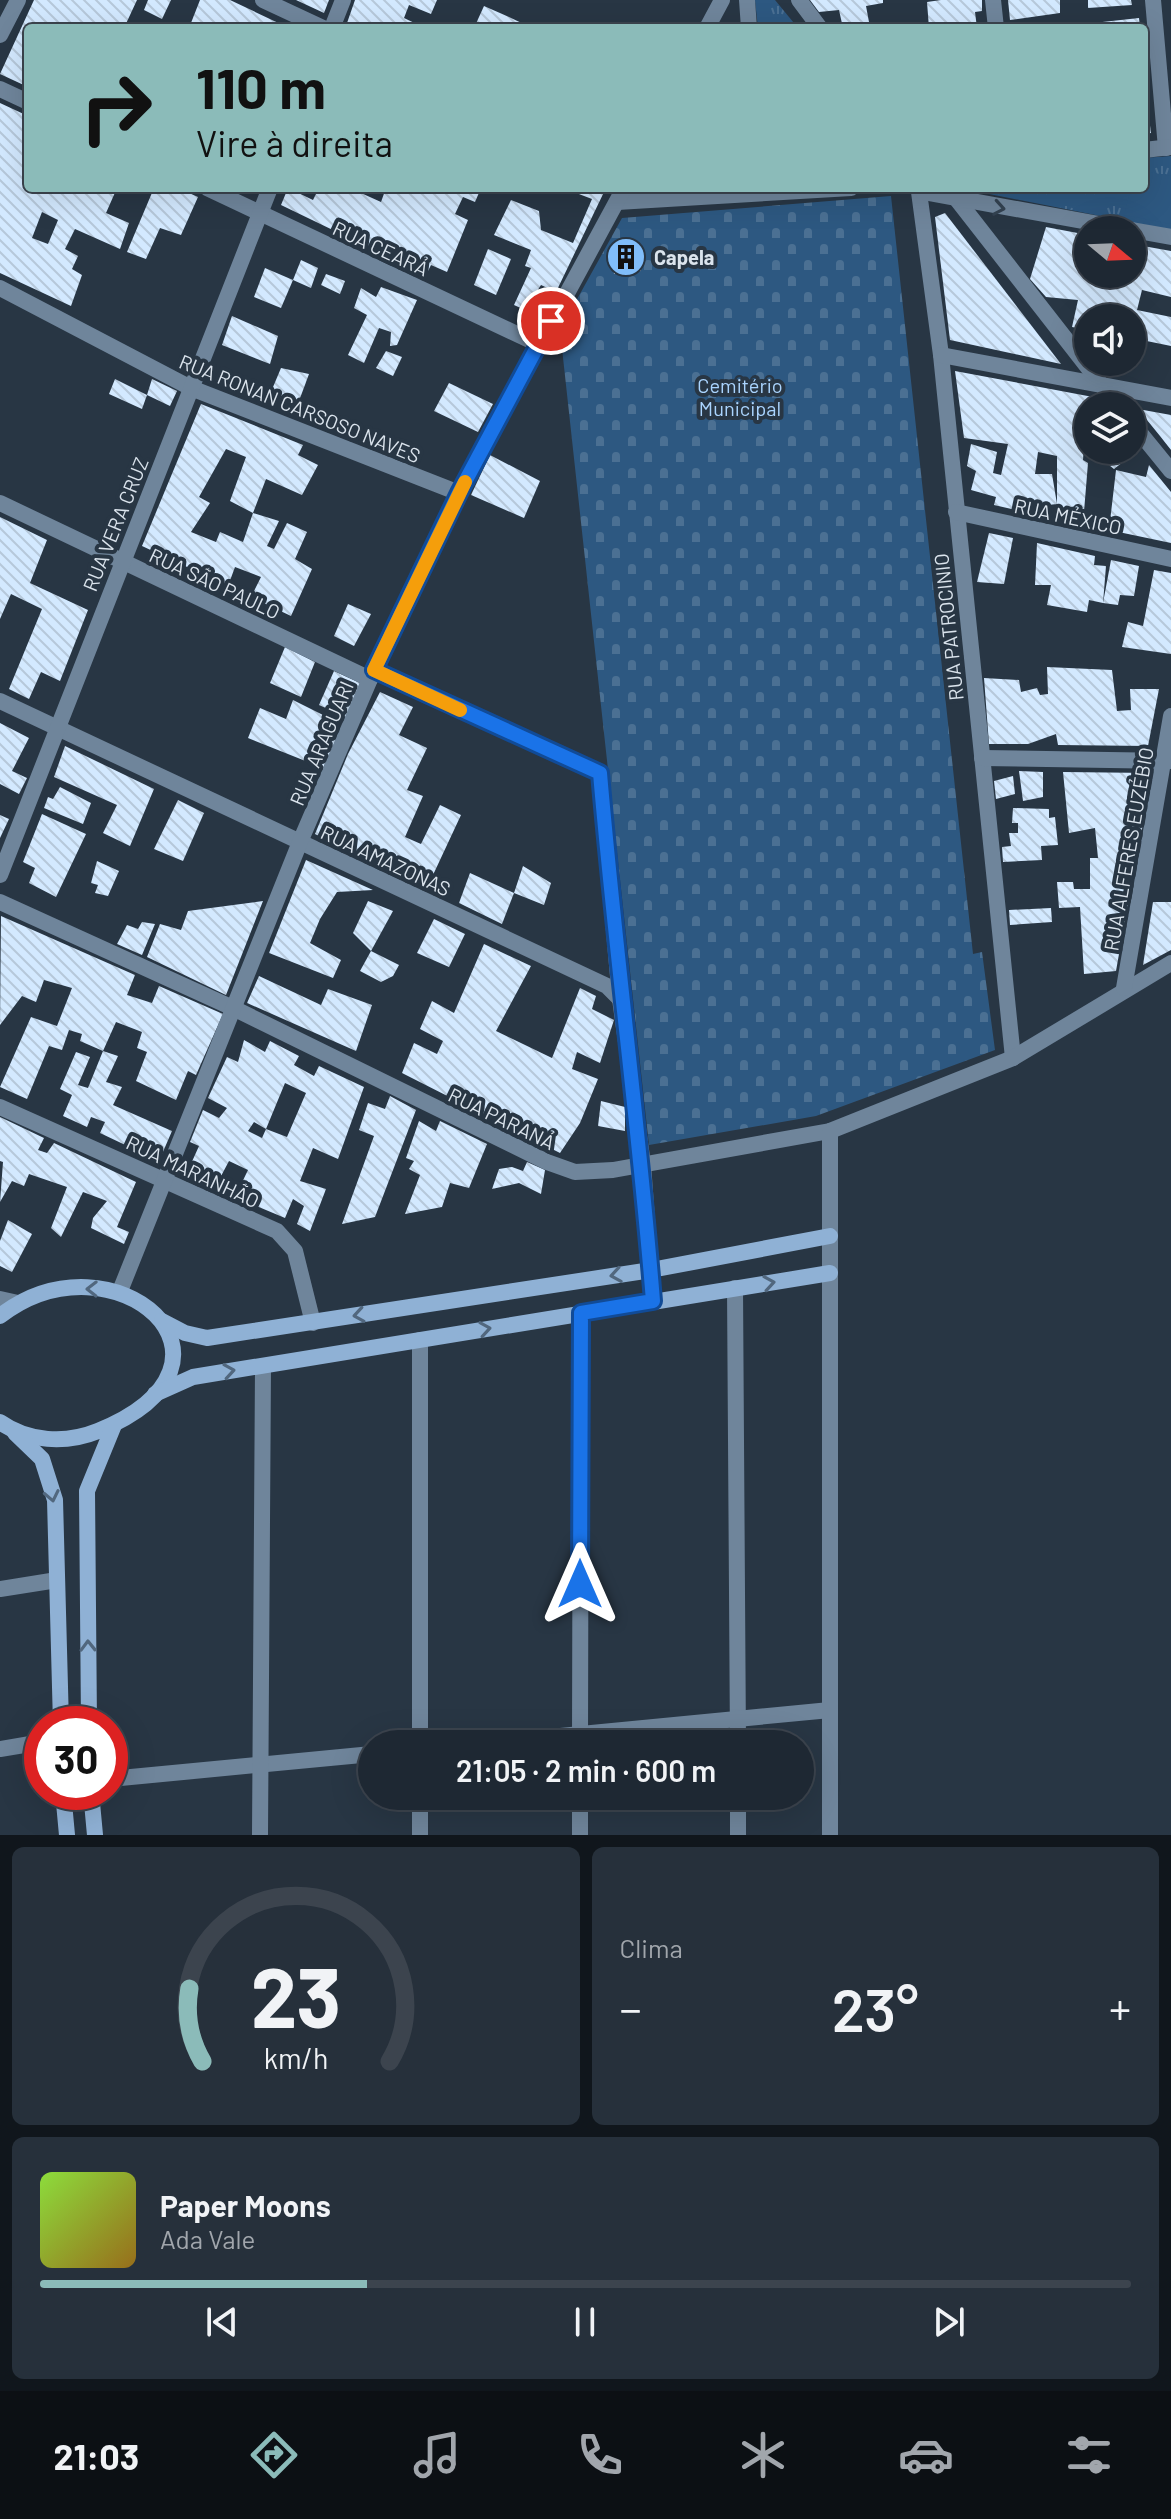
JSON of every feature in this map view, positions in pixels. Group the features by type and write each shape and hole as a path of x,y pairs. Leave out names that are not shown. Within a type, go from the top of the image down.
{"street":[{"path":"0,35 18,0"},
{"path":"263,0 314,24"},
{"path":"334,24 343,0"},
{"path":"709,24 722,0"},
{"path":"747,0 749,24"},
{"path":"799,0 817,24"},
{"path":"993,0 996,24"},
{"path":"1148,150 1168,148 1153,0"},
{"path":"0,89 24,100"},
{"name":"RUA CEARÁ","path":"215,192 538,344"},
{"name":"RUA VERA CRUZ","path":"0,875 268,192"},
{"path":"620,195 692,192"},
{"name":"RUA PATROCINIO","path":"920,192 941,355 1013,1058"},
{"path":"953,194 1074,218"},
{"path":"953,194 1107,392"},
{"name":"RUA ARAGUARI","path":"120,1291 300,842 372,674 459,493 620,195"},
{"path":"1146,233 1171,237"},
{"name":"RUA RONAN CARSOSO NAVES","path":"0,288 191,388 459,493"},
{"path":"941,355 1171,398"},
{"path":"1146,440 1171,471"},
{"name":"RUA SÃO PAULO","path":"0,503 372,674 600,773 620,999"},
{"name":"RUA MÉXICO","path":"956,512 1171,559"},
{"name":"RUA AMAZONAS","path":"0,701 607,986 620,999"},
{"name":"RUA ALFERES EUZÉBIO","path":"1124,988 1166,761 1171,716"},
{"path":"982,758 1166,761"},
{"name":"RUA PARANÁ","path":"0,902 233,1008 563,1169 592,1172 830,1131 1013,1058 1124,988 1171,963"},
{"path":"620,999 643,1164 653,1301"},
{"name":"RUA MARANHÃO","path":"0,1107 277,1231 295,1251 313,1323"},
{"path":"830,1131 830,1835"},
{"path":"162,1321 185,1333 207,1338 651,1270 830,1236"},
{"path":"155,1394 193,1377 830,1273"},
{"path":"735,1288 737,1730"},
{"path":"0,1316 18,1303 75,1289 120,1291 151,1308 173,1340 173,1356 165,1380 135,1415 90,1435 64,1439 43,1440 6,1427"},
{"path":"0,1299 18,1303"},
{"path":"580,1730 581,1313"},
{"path":"420,1340 420,1730"},
{"path":"260,1835 263,1366"},
{"path":"89,1706 87,1491 114,1425"},
{"path":"6,1427 42,1459 55,1500 61,1706"},
{"path":"0,1589 57,1580"},
{"path":"60,1682 72,1673 84,1677 89,1683"},
{"path":"651,1730 830,1710"},
{"path":"0,1749 24,1745"},
{"path":"128,1777 358,1755"},
{"path":"65,1810 67,1835"},
{"path":"92,1810 94,1834"},
{"path":"420,1810 420,1835"},
{"path":"580,1810 580,1835"},
{"path":"738,1810 738,1835"}],"green space":[{"path":"755,0 775,0 795,24 758,24"},
{"path":"1171,156 1171,230 1146,225 1146,216 1100,216 979,192 1148,192 1148,158"},
{"path":"1148,172 1171,176 1171,224 1146,219 1146,216 1124,215 1130,192 1148,192"},
{"name":"Cemitério Municipal","path":"891,196 973,954 982,952 995,1050 816,1116 649,1145 560,330 622,218"}],"building":[{"path":"34,0 137,0 126,24 24,24 24,85 0,74"},
{"path":"148,0 171,0 162,19 144,10"},
{"path":"200,0 230,0 281,24 191,24"},
{"path":"296,0 329,0 324,13"},
{"path":"355,0 437,0 431,14 409,5 404,18 417,24 347,23"},
{"path":"810,0 883,0 883,3 866,6 869,22 860,24 842,24 839,10 819,12"},
{"path":"982,0 982,11 975,12 976,24 929,24 927,2"},
{"path":"1008,0 1060,0 1060,13 1010,20"},
{"path":"1088,0 1131,0 1132,5 1088,8"},
{"path":"484,6 524,24 476,24"},
{"path":"1139,18 1140,24 1084,24"},
{"path":"0,103 24,114 24,192 115,192 106,213 129,223 120,249 75,229 65,249 78,256 72,269 82,275 71,306 0,273","holes":["42,212 58,220 48,244 32,238"]},
{"path":"152,192 187,192 198,197 181,235 160,228 146,259 127,252"},
{"path":"286,192 296,192 313,200 317,192 361,192 381,202 385,192 479,192 475,202 463,197 455,214 468,220 447,272 431,265 426,275 281,205"},
{"path":"574,192 604,192 556,292 541,285 525,310 514,305 531,268 525,266 531,250 494,235 511,200 539,211 541,230 573,243 592,199"},
{"path":"945,213 1061,364 950,340 935,217"},
{"path":"1046,227 1074,232 1074,288 1146,288 1146,247 1171,251 1171,297 1142,290 1138,304 1077,304 1078,300 1046,297 1030,279"},
{"name":"Capela","path":"637,241 641,271 614,274 611,244"},
{"path":"488,249 511,259 496,295 474,285"},
{"path":"301,260 318,268 311,288 293,280"},
{"path":"265,268 293,280 281,308 254,297"},
{"path":"326,274 345,281 340,294 321,285"},
{"path":"381,287 417,300 397,345 390,346 391,332 379,328 364,363 348,355 367,315 354,308 361,288 376,297"},
{"path":"1146,312 1171,317 1171,346 1146,341"},
{"path":"232,316 278,336 270,364 222,345"},
{"path":"386,351 402,357 393,376 376,368"},
{"path":"281,368 309,374 296,409 268,399"},
{"path":"955,371 1074,393 1074,464 1088,464 1083,524 1057,519 1057,504 1030,507 1029,513 994,505 996,497 971,490 976,471 967,466 971,444 997,452 993,473 1001,475 1008,444 964,438","holes":["1038,452 1057,456 1057,504 1052,474 1035,474"]},
{"path":"115,379 147,395 142,409 109,394"},
{"path":"152,379 177,391 170,406 147,395"},
{"path":"449,383 493,404 478,432 434,411"},
{"path":"201,404 303,445 298,455 318,465 302,495 266,479 253,513 279,521 267,546 274,549 287,523 307,532 295,559 312,569 291,616 251,597 261,577 235,567 228,586 142,546","holes":["226,449 246,457 230,501 253,513 243,542 220,532 216,542 191,532 210,503 199,497"]},
{"path":"1146,410 1171,415 1171,450 1146,419"},
{"path":"490,455 540,481 524,518 471,495"},
{"path":"1149,465 1171,492 1171,543 1109,530 1116,470 1146,477"},
{"path":"0,517 47,540 30,583 88,610 60,681 41,672 29,699 9,689 42,609 11,594 0,619"},
{"path":"989,533 1013,538 1004,584 977,582"},
{"path":"1037,543 1095,556 1094,565 1106,566 1103,603 1089,600 1087,612 1047,605 1051,585 1035,585"},
{"path":"1111,560 1139,566 1134,596 1120,595 1118,605 1103,603"},
{"path":"1154,570 1171,573 1171,654 1122,647 1128,622 1143,626"},
{"path":"348,604 371,614 354,646 334,636"},
{"path":"285,647 315,662 301,697 270,683"},
{"path":"1047,667 1112,670 1117,711 1131,710 1130,689 1159,689 1148,746 1058,745 1056,734 1028,744 989,744 984,678 1019,680 1021,692 1037,688 1040,695 1048,694"},
{"path":"334,671 360,683 346,717 319,705"},
{"path":"380,692 413,707 399,735 427,748 407,790 423,796 405,837 421,844 440,805 461,815 426,890 405,878 411,866 394,860 390,870 315,834 348,754"},
{"path":"293,700 331,719 325,736 336,740 323,768 248,738 260,708 286,719"},
{"path":"0,723 29,738 12,771 27,778 19,794 0,784"},
{"path":"65,746 154,789 130,846 103,833 117,805 54,777"},
{"path":"1019,771 1043,772 1043,797 1023,801"},
{"path":"1063,772 1152,773 1137,857 1128,857 1127,886 1131,886 1116,971 1084,974 1080,907 1059,908 1057,882 1073,882 1074,889 1090,889 1090,858 1098,858 1095,828 1069,833"},
{"path":"1013,776 1015,794 996,799 994,781"},
{"path":"60,787 91,803 83,824 44,808 48,797 53,799"},
{"path":"178,800 204,813 183,861 154,849"},
{"path":"1013,808 1049,809 1049,818 1055,817 1058,845 1041,846 1042,860 1003,862 1002,847 1011,846 1009,833 1018,833 1018,823 1012,823"},
{"path":"42,814 86,834 56,897 29,883 35,868 23,862"},
{"path":"0,815 9,819 0,838"},
{"path":"306,860 373,890 337,892 320,919 310,943 341,960 333,978 269,953"},
{"path":"97,861 119,871 108,896 95,893 98,885 91,883"},
{"path":"523,866 551,883 544,905 514,893"},
{"path":"470,873 514,893 502,924 459,903"},
{"path":"263,901 226,995 147,957 160,924 181,930 188,911"},
{"path":"368,901 393,911 371,951 353,933"},
{"path":"1153,902 1171,902 1171,950 1143,965"},
{"path":"1051,908 1052,922 1010,925 1009,910"},
{"path":"1,916 135,975 127,995 152,1003 159,986 223,1014 196,1075 188,1071 176,1100 136,1081 147,1052 137,1048 142,1032 116,1022 103,1051 80,1041 82,1034 69,1030 62,1050 49,1046 27,1099 0,1087 31,1017 57,1026 72,988 44,980 36,1002 22,996 0,1025"},
{"path":"434,919 465,934 449,967 417,953"},
{"path":"142,922 155,924 142,955 117,944 127,925 138,929"},
{"path":"484,944 531,966 496,1031 552,1058 580,988 596,996 592,1009 614,1020 600,1063 577,1052 572,1069 598,1079 580,1123 560,1153 402,1073 414,1043 437,1054 443,1041 420,1029 432,1001 454,1013"},
{"path":"371,951 399,965 393,976 381,982 360,971"},
{"path":"259,976 321,1005 328,989 372,1005 356,1051 247,1003"},
{"path":"244,1040 265,1052 270,1041 299,1056 294,1065 314,1076 319,1066 364,1087 338,1159 313,1148 300,1181 326,1189 310,1231 297,1224 304,1206 293,1199 285,1218 235,1197 248,1170 229,1161 220,1178 190,1166 199,1146 190,1142 203,1110 219,1118 227,1108 208,1098 227,1057 238,1062","holes":["285,1083 306,1093 287,1137 266,1129","254,1122 266,1129 262,1138 248,1131"]},
{"path":"103,1051 118,1056 106,1082 122,1087 113,1105 172,1131 159,1161 100,1133 105,1122 91,1117 87,1127 63,1116 72,1095 60,1089 76,1052 90,1057 78,1085 88,1088"},
{"path":"390,1096 416,1110 375,1217 342,1224 374,1136 359,1130 368,1103 385,1109"},
{"path":"601,1101 625,1107 625,1131 598,1126"},
{"path":"0,1117 44,1138 38,1150 47,1153 54,1143 136,1182 117,1227 129,1232 124,1244 91,1228 93,1218 107,1201 83,1192 61,1237 51,1228 67,1187 29,1174 24,1186 12,1181 0,1202 3,1162 0,1161"},
{"path":"419,1121 436,1131 440,1121 487,1144 469,1188 450,1183 442,1207 405,1214 420,1175 409,1169 414,1161 406,1158"},
{"path":"527,1162 545,1170 541,1194 519,1183 492,1189 499,1169 512,1167 523,1171"},
{"path":"8,1220 32,1234 12,1272 0,1266 0,1241"}],"slow traffic":[{"path":"460,710 374,670 465,482"}],"place":[{"name":"Capela","path":"626,257"}],"route":[{"path":"551,321 459,493 374,670 600,773 620,999 643,1164 653,1301 581,1313 580,1584"}]}
